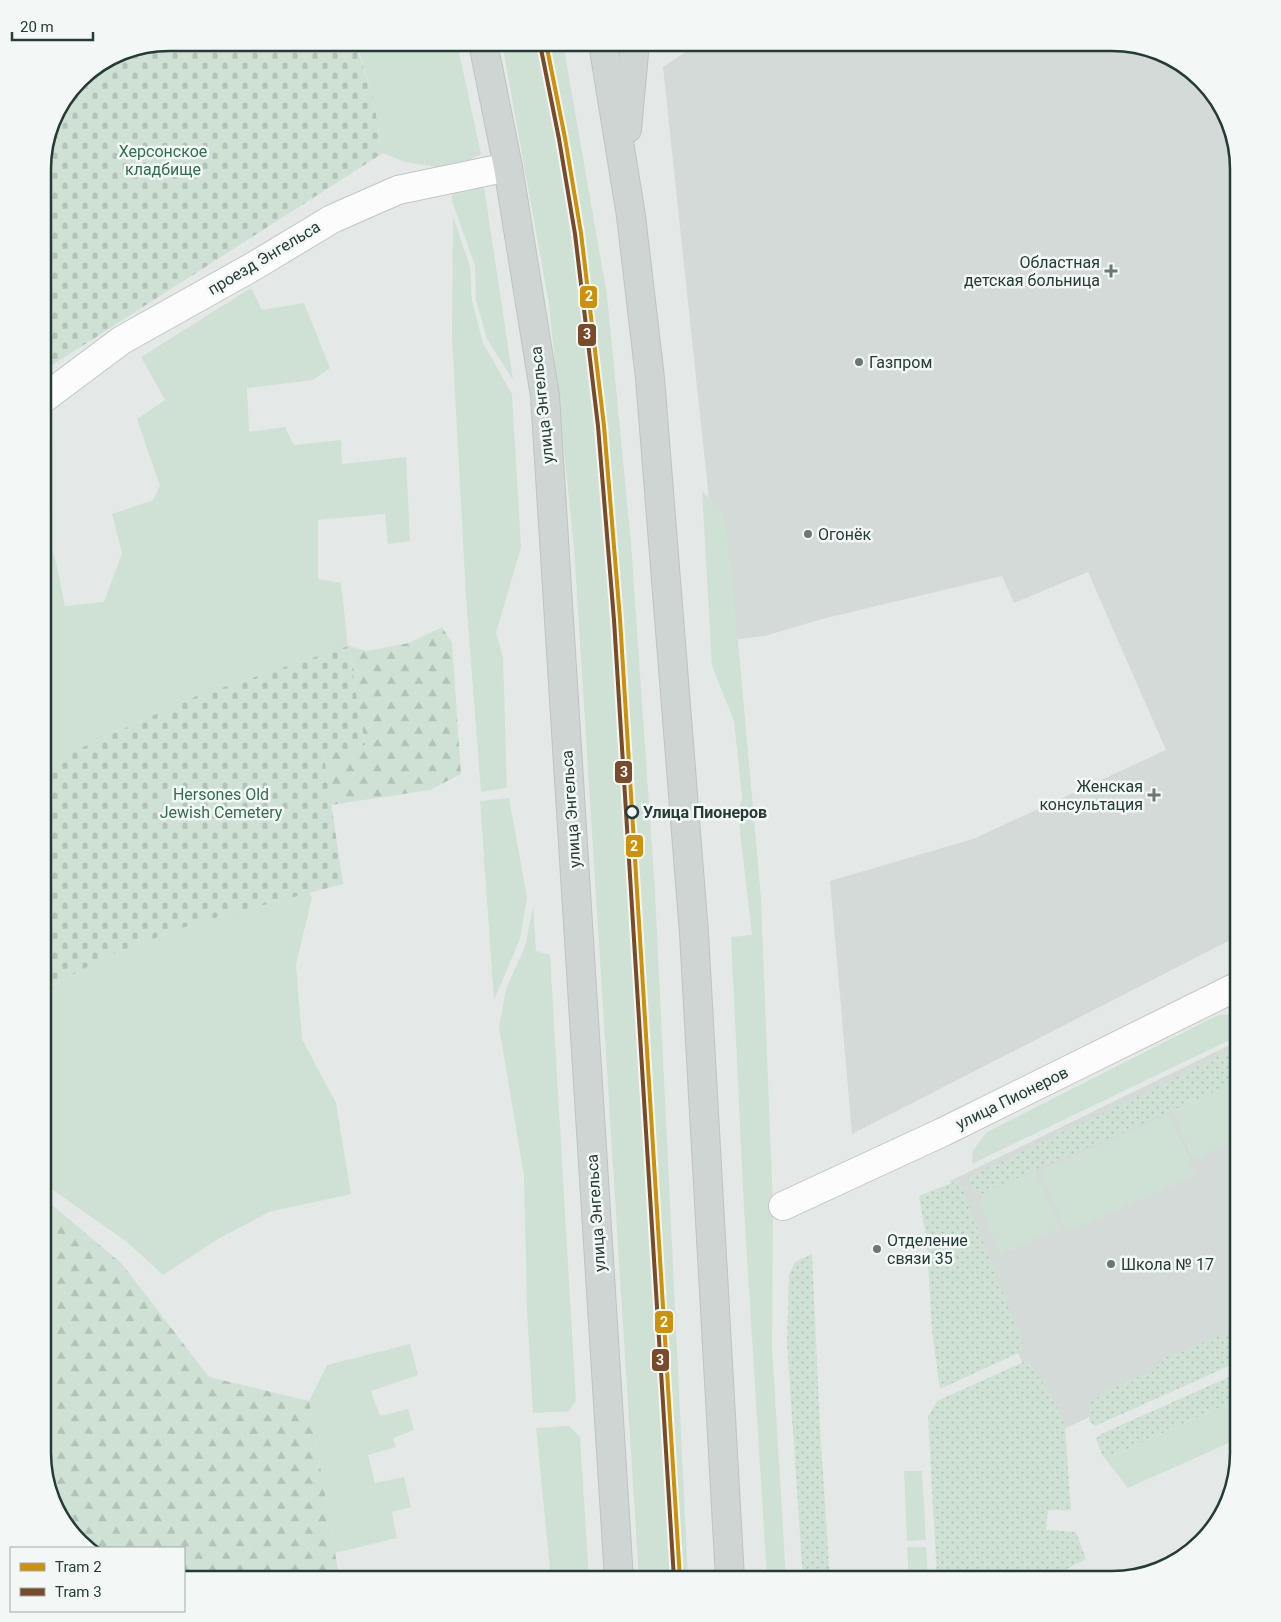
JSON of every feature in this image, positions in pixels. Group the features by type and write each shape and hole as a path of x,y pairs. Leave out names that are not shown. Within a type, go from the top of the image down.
{"main road":[{"name":"улица Энгельса","path":"485,51 508,167 545,396 618,1571"},
{"path":"604,51 631,216 650,378 694,934 729,1571"},
{"path":"631,216 626,142 634,51"}],"street":[{"name":"проезд Энгельса","path":"52,392 122,340 254,266 332,218 398,190 508,167"},
{"name":"улица Пионеров","path":"783,1206 943,1132 1230,990"}],"shaded area":[{"path":"687,52 1120,52 1135,54 1164,63 1195,86 1218,117 1229,154 1230,940 852,1134 830,881 973,839 1166,750 1088,572 1014,603 1002,576 822,619 765,636 724,641 663,67"},
{"name":"Школа № 17","path":"1230,1045 1230,1352 1055,1433 1016,1349 950,1181"}],"green space":[{"name":"Херсонское кладбище","path":"169,51 358,51 372,93 383,153 52,365 52,154 60,124 67,110 80,91 91,80 110,67 139,55"},
{"path":"359,51 459,51 481,154 451,169 405,162 383,153 372,93"},
{"path":"504,51 564,51 607,295 631,543 655,891 688,1571 638,1571 574,548 549,304"},
{"path":"483,180 513,380 487,339 476,301 475,266 452,201 452,187"},
{"path":"453,216 470,267 472,300 483,343 512,394 521,547 496,633 503,657 507,788 481,792 466,598 452,337"},
{"path":"251,288 262,310 304,303 330,368 313,380 247,388 249,432 285,427 294,445 341,440 342,464 406,457 410,541 388,544 385,514 318,520 318,579 341,583 348,646 194,697 52,761 52,548 65,606 104,602 122,553 112,514 153,500 160,486 137,419 165,400 141,357"},
{"path":"702,491 719,507 725,521 735,606 761,898 773,1208 772,1346 786,1571 767,1571 744,1208 731,937 752,935 738,814 742,797 734,721 712,666"},
{"path":"442,627 452,643 461,774 430,790 331,805 324,754 365,745 348,646 367,651 409,643"},
{"name":"Hersones Old Jewish Cemetery","path":"348,646 365,745 324,755 343,884 199,922 107,956 51,986 52,761 194,697"},
{"path":"509,798 527,897 520,939 494,1000 480,801"},
{"path":"309,892 312,898 296,964 302,1039 336,1103 351,1194 269,1212 218,1239 163,1275 127,1242 51,1189 51,986 107,956 199,922"},
{"path":"533,907 536,951 550,955 576,1401 569,1411 533,1413 527,1311 524,1176 499,1027 506,989 525,947"},
{"path":"1226,1014 1230,1016 1230,1040 972,1164 973,1150 987,1132 1216,1016"},
{"path":"1230,1050 1230,1083 1212,1093 981,1194 975,1193 968,1177 1133,1099"},
{"path":"1230,1082 1230,1144 1193,1160 1172,1110"},
{"path":"1169,1114 1196,1175 1067,1232 1040,1171"},
{"path":"1035,1171 1059,1228 1000,1255 980,1204 981,1195"},
{"path":"959,1180 1025,1350 940,1389 932,1331 927,1242 919,1196"},
{"path":"51,1204 122,1264 209,1377 309,1401 338,1571 185,1571 185,1547 98,1547 91,1542 80,1531 63,1505 52,1468"},
{"path":"812,1254 820,1428 829,1571 802,1571 787,1343 789,1275 795,1262"},
{"path":"1230,1334 1230,1366 1095,1426 1089,1421 1090,1403 1109,1389 1152,1371 1164,1358 1222,1335"},
{"path":"410,1344 418,1375 371,1391 380,1416 408,1409 414,1430 393,1438 396,1447 368,1455 375,1483 404,1477 411,1507 392,1512 397,1538 335,1553 309,1401 327,1365"},
{"path":"1028,1360 1056,1404 1065,1426 1071,1510 1048,1510 1046,1530 1076,1532 1086,1559 1067,1569 1068,1571 937,1571 928,1416 937,1401"},
{"path":"1230,1377 1230,1403 1112,1456 1103,1456 1096,1439 1101,1434"},
{"path":"1230,1403 1230,1443 1128,1488 1103,1456 1112,1456"},
{"path":"569,1426 580,1437 588,1571 550,1571 536,1428"},
{"path":"904,1471 922,1471 926,1540 907,1541"},
{"path":"907,1547 926,1547 928,1571 908,1571"}],"tram line":[{"name":"3","path":"541,51 575,234 598,426 614,620 673,1571"},
{"name":"2","path":"548,51 581,233 604,426 620,619 680,1571"}],"place":[{"name":"Областная детская больница","path":"1111,271"},
{"name":"Газпром","path":"859,362"},
{"name":"Огонёк","path":"808,534"},
{"name":"Женская консультация","path":"1154,795"},
{"name":"Улица Пионеров","path":"632,812"},
{"name":"Отделение связи 35","path":"877,1249"},
{"name":"Школа № 17","path":"1111,1264"}]}
